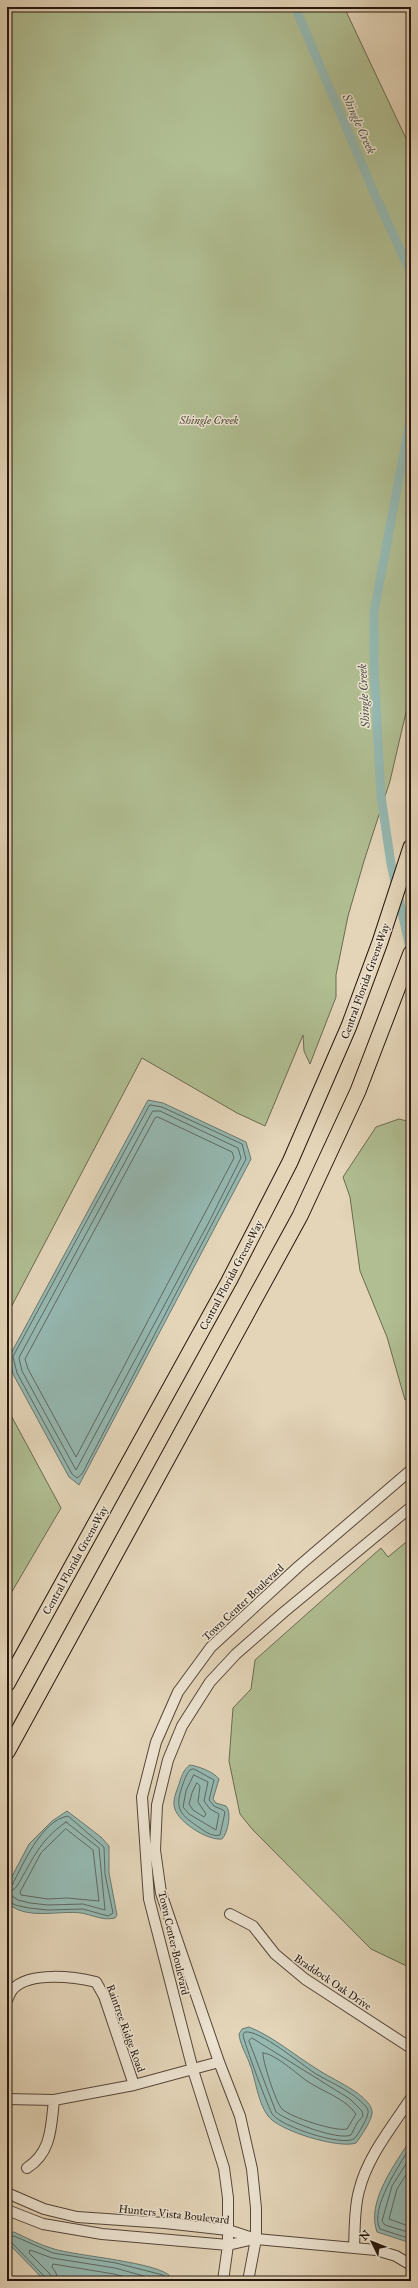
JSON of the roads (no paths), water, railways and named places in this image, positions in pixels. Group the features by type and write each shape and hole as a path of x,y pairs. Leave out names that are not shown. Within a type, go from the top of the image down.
{"highway":[{"name":"Central Florida GreeneWay","path":"7,1684 225,1288 290,1162 349,1026 380,942 410,851"},
{"path":"7,1752 300,1216 358,1091 411,953"}],"street":[{"name":"Town Center Boulevard","path":"223,2281 228,2245 228,2198 224,2168 193,2070 149,1898 142,1796 156,1742 178,1692 212,1647 299,1566 411,1470"},
{"name":"Town Center Boulevard","path":"248,2281 256,2239 256,2208 252,2168 240,2116 219,2062 161,1893 155,1850 157,1805 168,1760 182,1726 210,1682 236,1654 284,1612 411,1507"},
{"name":"Braddock Oak Drive","path":"230,1914 253,1926 275,1954 293,1970 411,2048"},
{"name":"Raintree Ridge Road","path":"7,2000 13,1989 29,1979 76,1977 96,1982 104,1996 134,2084"},
{"name":"Raintree Ridge Road","path":"7,2099 54,2100 134,2084 193,2070 219,2062"},
{"path":"354,2247 356,2211 364,2173 374,2154 411,2098"},
{"path":"27,2168 42,2156 51,2136 54,2100"},
{"name":"Hunters Vista Boulevard","path":"7,2193 44,2209 77,2217 165,2223 228,2230 256,2239"},
{"path":"7,2210 43,2224 70,2230 228,2245 256,2239 354,2247 376,2250 396,2256 411,2265"}],"water":[{"path":"148,1100 163,1103 246,1142 251,1159 79,1485 69,1477 13,1374 9,1357"},
{"path":"190,1765 206,1770 217,1776 219,1779 213,1799 216,1803 226,1806 229,1813 226,1832 222,1839 209,1837 193,1829 180,1817 176,1811 174,1802 176,1793 186,1768"},
{"path":"67,1811 101,1837 109,1846 109,1873 117,1915 115,1918 102,1918 72,1912 42,1914 32,1913 14,1908 7,1902 7,1886 29,1844 52,1821"},
{"path":"249,2027 275,2041 323,2073 349,2087 364,2099 369,2105 372,2114 356,2143 348,2144 324,2141 296,2133 274,2122 268,2116 261,2104 239,2034 242,2029"},
{"path":"411,2139 411,2243 377,2232 375,2208 390,2172"},
{"path":"14,2232 54,2249 65,2252 151,2267 171,2277 171,2281 45,2281 7,2242 7,2233"}],"waterway":[{"name":"Shingle Creek","path":"295,7 375,195 411,273"},
{"name":"Shingle Creek","path":"411,415 374,612 374,668 381,796 391,864 411,952"}]}
